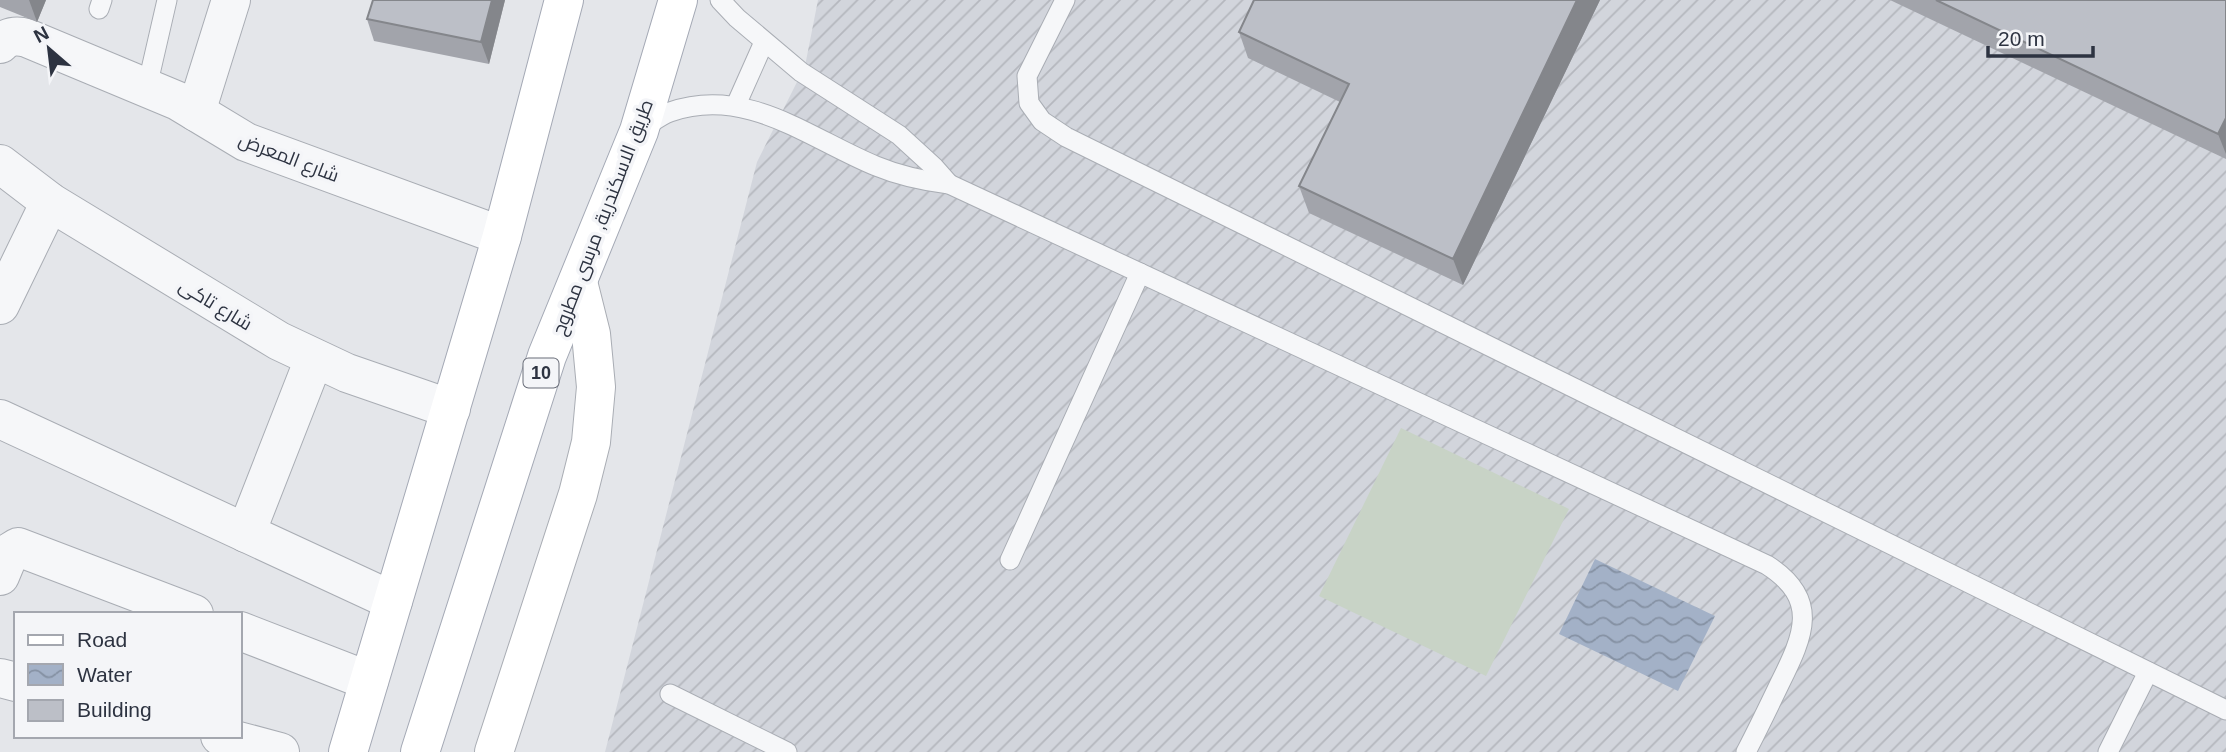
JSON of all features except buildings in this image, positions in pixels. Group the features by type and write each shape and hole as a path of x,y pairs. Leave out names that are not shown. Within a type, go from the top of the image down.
{"main road":[{"path":"348,752 502,236 564,0"},
{"name":"طريق الاسكندرية, مرسى مطروح","path":"420,752 547,356 639,131 678,0"},
{"path":"494,752 578,494 591,442 596,387 591,334 578,282"}],"street":[{"path":"196,112 231,0"},
{"name":"شارع المعرض","path":"3,41 16,36 27,38 147,87 246,142 502,236"},
{"name":"شارع تاكى","path":"0,164 50,202 245,322 314,359 451,409"},
{"path":"0,305 50,202"},
{"path":"246,533 314,359"},
{"path":"0,419 393,601"},
{"path":"0,576 10,552 18,547 189,612"},
{"path":"242,632 369,681"},
{"path":"228,738 280,752"}],"lane":[{"path":"147,87 167,0"},
{"path":"720,0 802,72 899,135 949,184"},
{"path":"1065,0 1027,76 1029,103 1042,121 1066,137 2226,710"},
{"path":"736,105 765,42"},
{"path":"639,131 668,112 702,104 736,105 758,110 885,169 912,178 949,184 1755,559 1784,576 1796,591 1803,610 1803,630 1797,649 1746,752"},
{"path":"1010,560 1140,273"},
{"path":"2108,752 2148,671"},
{"path":"670,694 787,752"}],"shaded area":[{"path":"818,0 2226,0 2226,752 605,752 757,162 805,66"},
{"path":"1401,428 1569,509 1486,676 1319,596"}],"water":[{"path":"1595,559 1715,616 1678,691 1559,634"}]}
